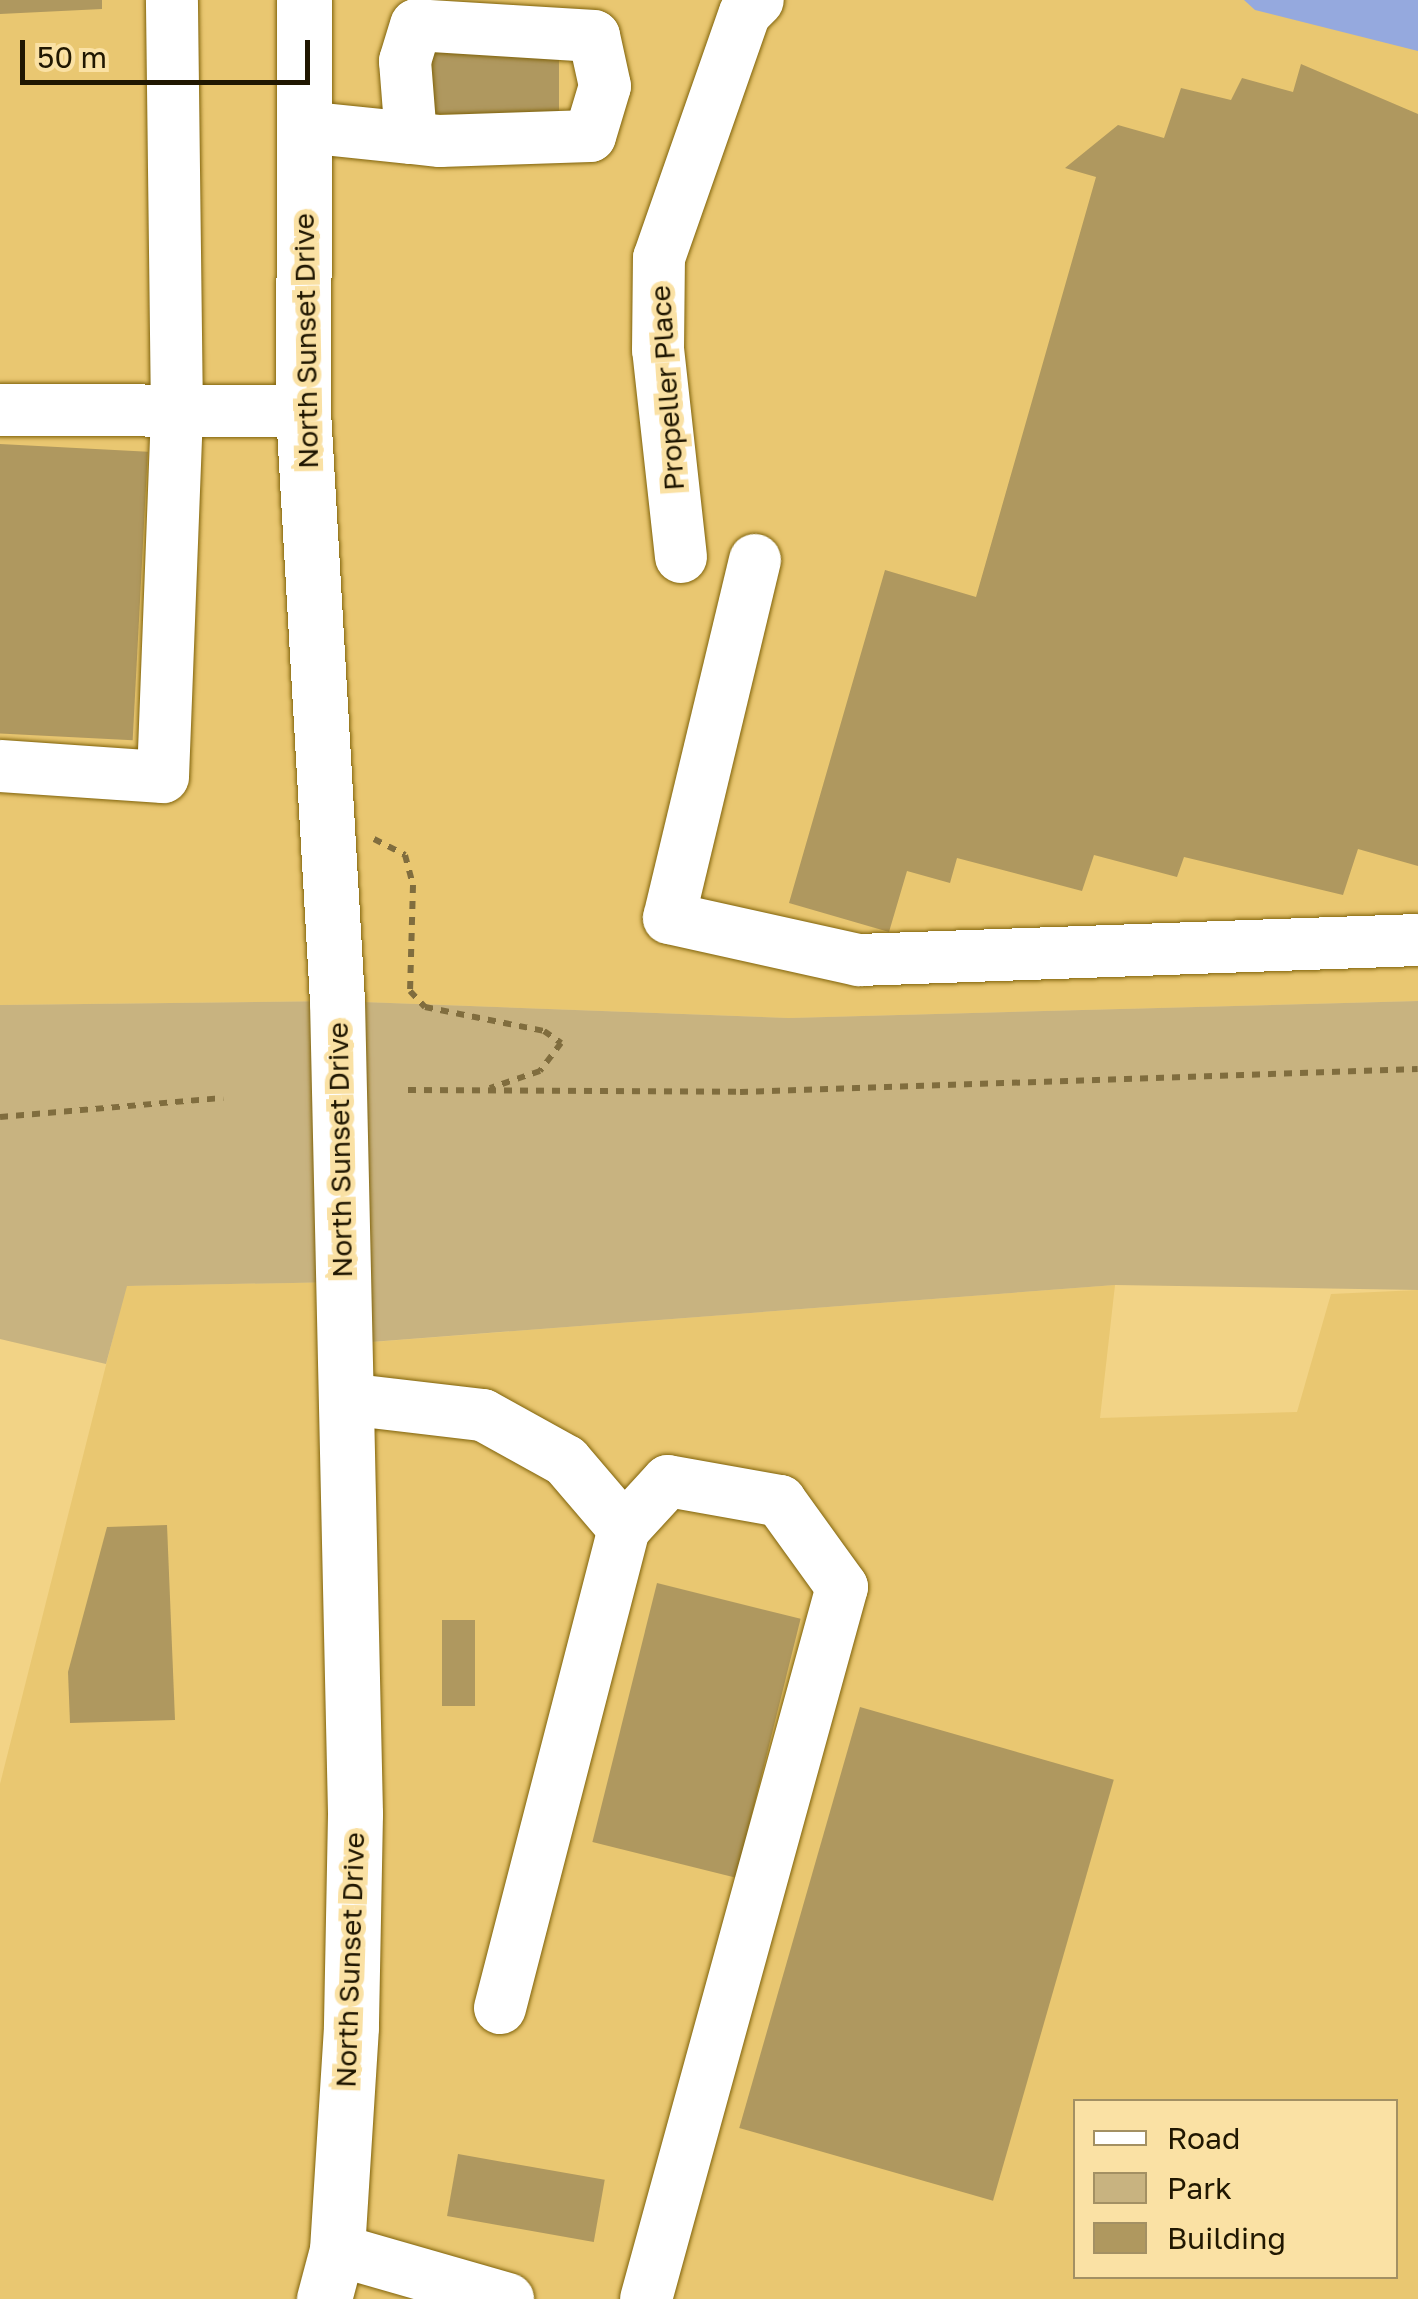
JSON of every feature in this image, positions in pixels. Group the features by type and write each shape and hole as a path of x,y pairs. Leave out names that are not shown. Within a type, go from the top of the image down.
{"main road":[{"name":"North Sunset Drive","path":"304,0 303,410 329,834 354,1814 330,2275"}],"street":[{"path":"0,766 163,777 177,415 172,0"},
{"name":"Propeller Place","path":"681,556 658,350 658,258 758,0"},
{"path":"304,127 410,138 590,136 605,86 594,36 416,25 405,61 410,138"},
{"path":"0,410 177,415 303,410"},
{"path":"755,560 669,918 859,960 1418,940"},
{"path":"346,1399 483,1416 566,1461 624,1529"},
{"path":"500,2008 624,1529 668,1481 780,1501 842,1588 646,2299"},
{"path":"330,2275 508,2299"}],"path":[{"path":"329,834 376,839 405,855 413,885 410,991 424,1007 544,1031 561,1043 540,1071 484,1090"},
{"path":"408,1090 740,1092 1418,1069"},
{"path":"0,1116 223,1098"}],"shaded area":[{"path":"0,0 1418,0 1418,1001 789,1018 337,1001 0,1005"},
{"path":"344,1282 346,1344 1115,1285 1100,1418 1297,1412 1331,1294 1418,1290 1418,2299 0,2299 0,1784 126,1286"}],"green space":[{"path":"337,1001 789,1018 1418,1001 1418,1290 1115,1285 345,1344 343,1282 127,1286 106,1364 0,1339 0,1005"}],"water":[{"path":"1244,0 1418,0 1418,51 1255,10"}],"building":[{"path":"0,0 102,0 102,9 0,14"},
{"path":"424,52 559,52 559,114 424,114"},
{"path":"1301,64 1418,114 1418,866 1358,849 1343,895 1184,857 1177,877 1094,855 1082,891 957,858 950,883 907,871 889,932 789,903 885,570 976,597 1096,177 1065,168 1118,125 1164,138 1181,88 1231,100 1242,78 1293,92"},
{"path":"0,444 148,452 133,740 0,733"},
{"path":"167,1525 175,1720 70,1723 68,1672 107,1527"},
{"path":"657,1583 801,1619 736,1878 592,1842"},
{"path":"442,1620 475,1620 475,1706 442,1706"},
{"path":"860,1707 1114,1780 993,2201 739,2128"},
{"path":"458,2154 605,2180 594,2242 447,2216"}]}
